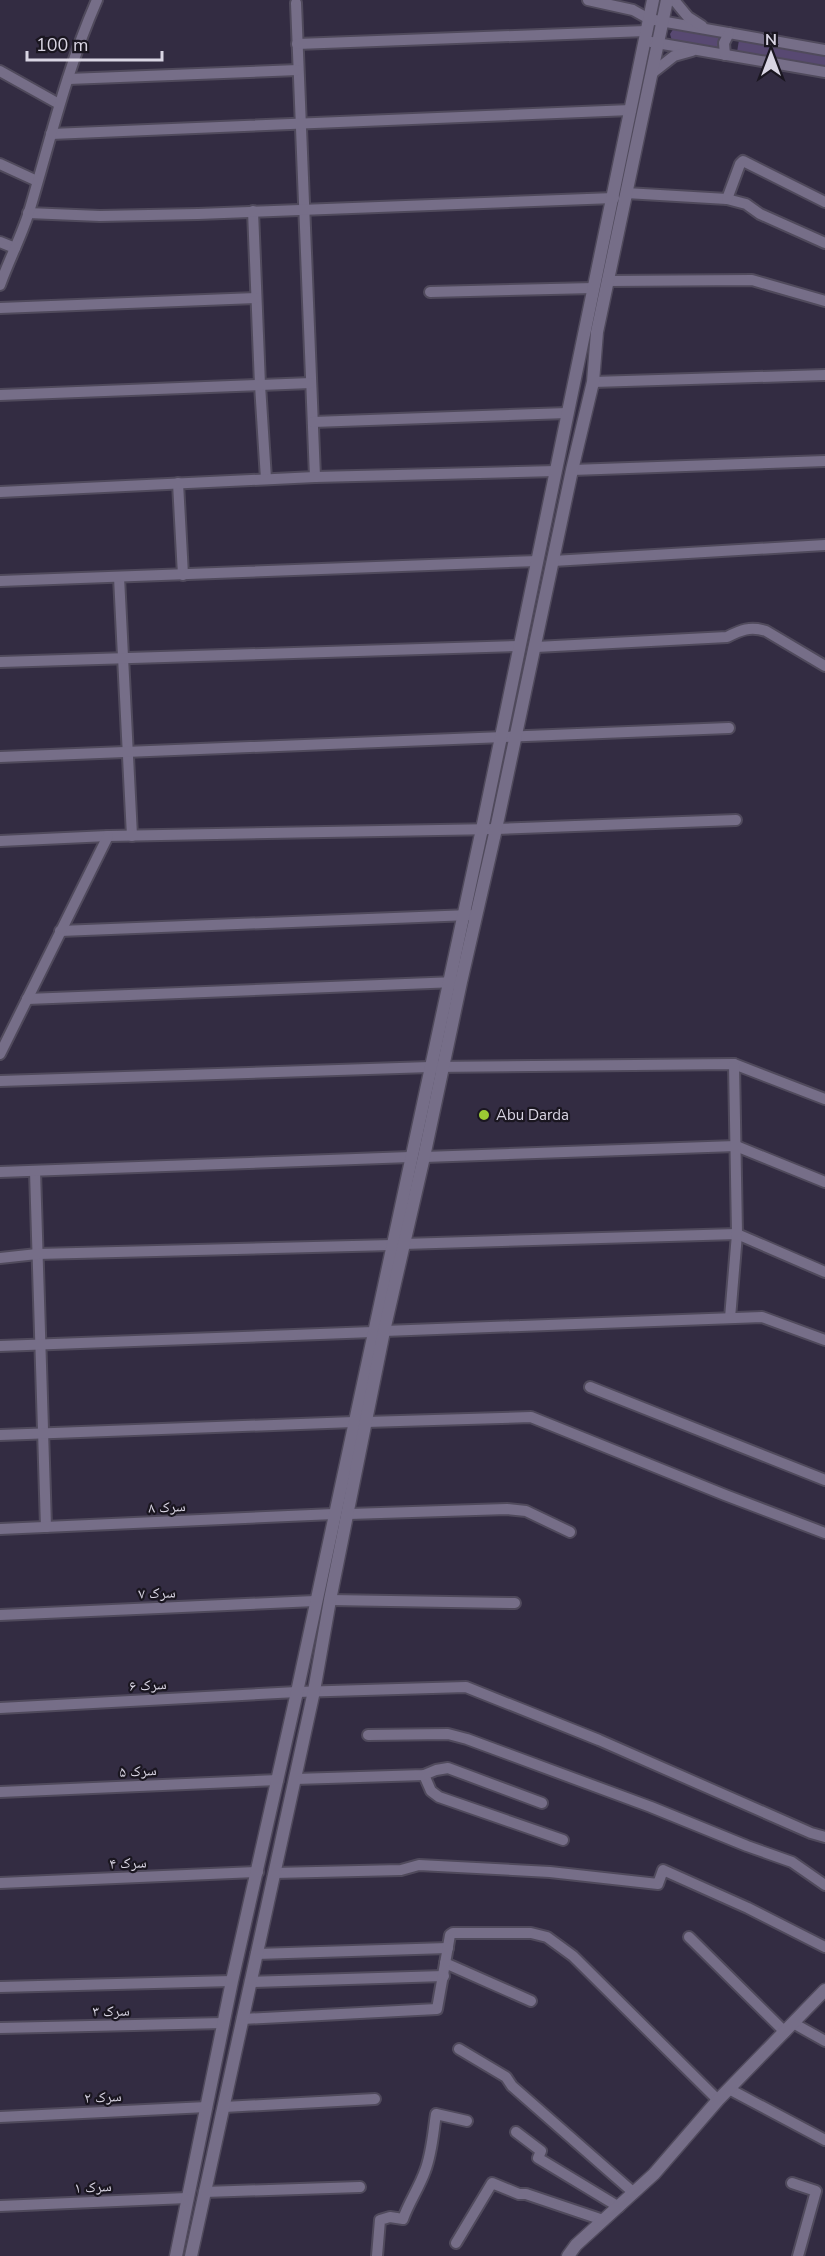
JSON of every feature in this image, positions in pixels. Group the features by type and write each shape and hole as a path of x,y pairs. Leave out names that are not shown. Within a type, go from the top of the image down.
{"street":[{"path":"0,283 28,213 59,104 97,0"},
{"path":"588,0 633,10 658,43 825,72"},
{"path":"176,2256 232,1981 258,1872 334,1514 360,1422 397,1244 411,1157 436,1067 454,982 463,915 614,198 653,0"},
{"path":"454,982 476,914 536,647 572,470 593,382 597,332 667,0"},
{"path":"674,0 688,17 705,28 825,50"},
{"path":"296,3 315,477"},
{"path":"297,44 647,30 662,21 714,30"},
{"path":"725,55 724,43 729,33"},
{"path":"651,74 674,56 688,52 706,52"},
{"path":"68,79 298,70"},
{"path":"0,71 59,104"},
{"path":"51,134 631,110"},
{"path":"727,199 743,161 825,202"},
{"path":"0,164 37,181"},
{"path":"626,193 727,199 746,204 760,214 825,243"},
{"path":"28,213 100,216 614,198"},
{"path":"253,211 266,479"},
{"path":"0,242 15,248"},
{"path":"607,281 752,280 825,302"},
{"path":"430,292 594,288"},
{"path":"0,308 256,298"},
{"path":"593,382 825,375"},
{"path":"0,395 311,383"},
{"path":"313,422 568,413"},
{"path":"572,470 825,461"},
{"path":"0,492 315,477 556,471"},
{"path":"178,483 183,575"},
{"path":"553,561 825,545"},
{"path":"0,581 537,561"},
{"path":"119,577 132,836"},
{"path":"536,647 727,637 741,629 755,628 766,631 825,666"},
{"path":"0,662 520,646"},
{"path":"0,757 729,728"},
{"path":"0,841 108,836 496,829 736,820"},
{"path":"0,1054 108,836"},
{"path":"60,931 476,914"},
{"path":"27,999 454,982"},
{"path":"730,1318 736,1234 734,1064"},
{"path":"0,1081 436,1067 734,1064 825,1099"},
{"path":"397,1244 424,1157 436,1067"},
{"path":"424,1157 736,1146 825,1182"},
{"path":"0,1172 411,1157"},
{"path":"35,1171 46,1527"},
{"path":"0,1258 37,1254 736,1234 825,1272"},
{"path":"0,1346 762,1317 825,1340"},
{"path":"590,1387 825,1480"},
{"path":"0,1435 531,1417 724,1496 825,1533"},
{"path":"191,2256 315,1691 330,1600 349,1514 360,1422"},
{"path":"349,1514 507,1509 526,1511 570,1532"},
{"name":"سرک ۸","path":"0,1529 334,1514"},
{"path":"330,1600 515,1603"},
{"name":"سرک ۷","path":"0,1615 315,1601"},
{"name":"سرک ۶","path":"0,1708 315,1691 466,1687 599,1740 811,1833 825,1837"},
{"path":"368,1735 448,1734 467,1739 792,1862 825,1885"},
{"path":"295,1779 424,1775 448,1768 542,1803"},
{"path":"424,1775 431,1791 439,1797 563,1840"},
{"name":"سرک ۵","path":"0,1792 278,1780"},
{"path":"274,1873 401,1870 419,1865 550,1872 658,1884 663,1870 748,1908 825,1947"},
{"name":"سرک ۴","path":"0,1883 258,1872"},
{"path":"242,2019 437,2009 450,1935 453,1933 520,1932 547,1937 573,1956 718,2100"},
{"path":"689,1937 789,2028 825,2041"},
{"path":"256,1954 448,1948"},
{"path":"445,1963 531,2001"},
{"path":"250,1982 444,1976"},
{"path":"0,1988 232,1981"},
{"path":"568,2256 576,2245 634,2193 718,2100 824,1993"},
{"name":"سرک ۳","path":"0,2028 224,2023"},
{"path":"459,2049 506,2077 512,2086 634,2193"},
{"path":"729,2089 825,2140"},
{"path":"224,2107 375,2099"},
{"name":"سرک ۲","path":"0,2117 207,2107"},
{"path":"377,2256 380,2220 390,2217 403,2219 408,2203 425,2171 432,2148 436,2114 467,2121"},
{"path":"516,2132 541,2151 538,2158 619,2207"},
{"path":"456,2243 492,2183 519,2194 526,2194 603,2220"},
{"path":"792,2183 816,2191 798,2256"},
{"path":"204,2192 360,2187"},
{"name":"سرک ۱","path":"0,2206 187,2198"}],"shaded area":[{"path":"674,28 722,37 720,49 672,41 670,34"},
{"path":"739,40 825,54 825,67 737,52"}],"place":[{"name":"Abu Darda","path":"484,1115"}]}
